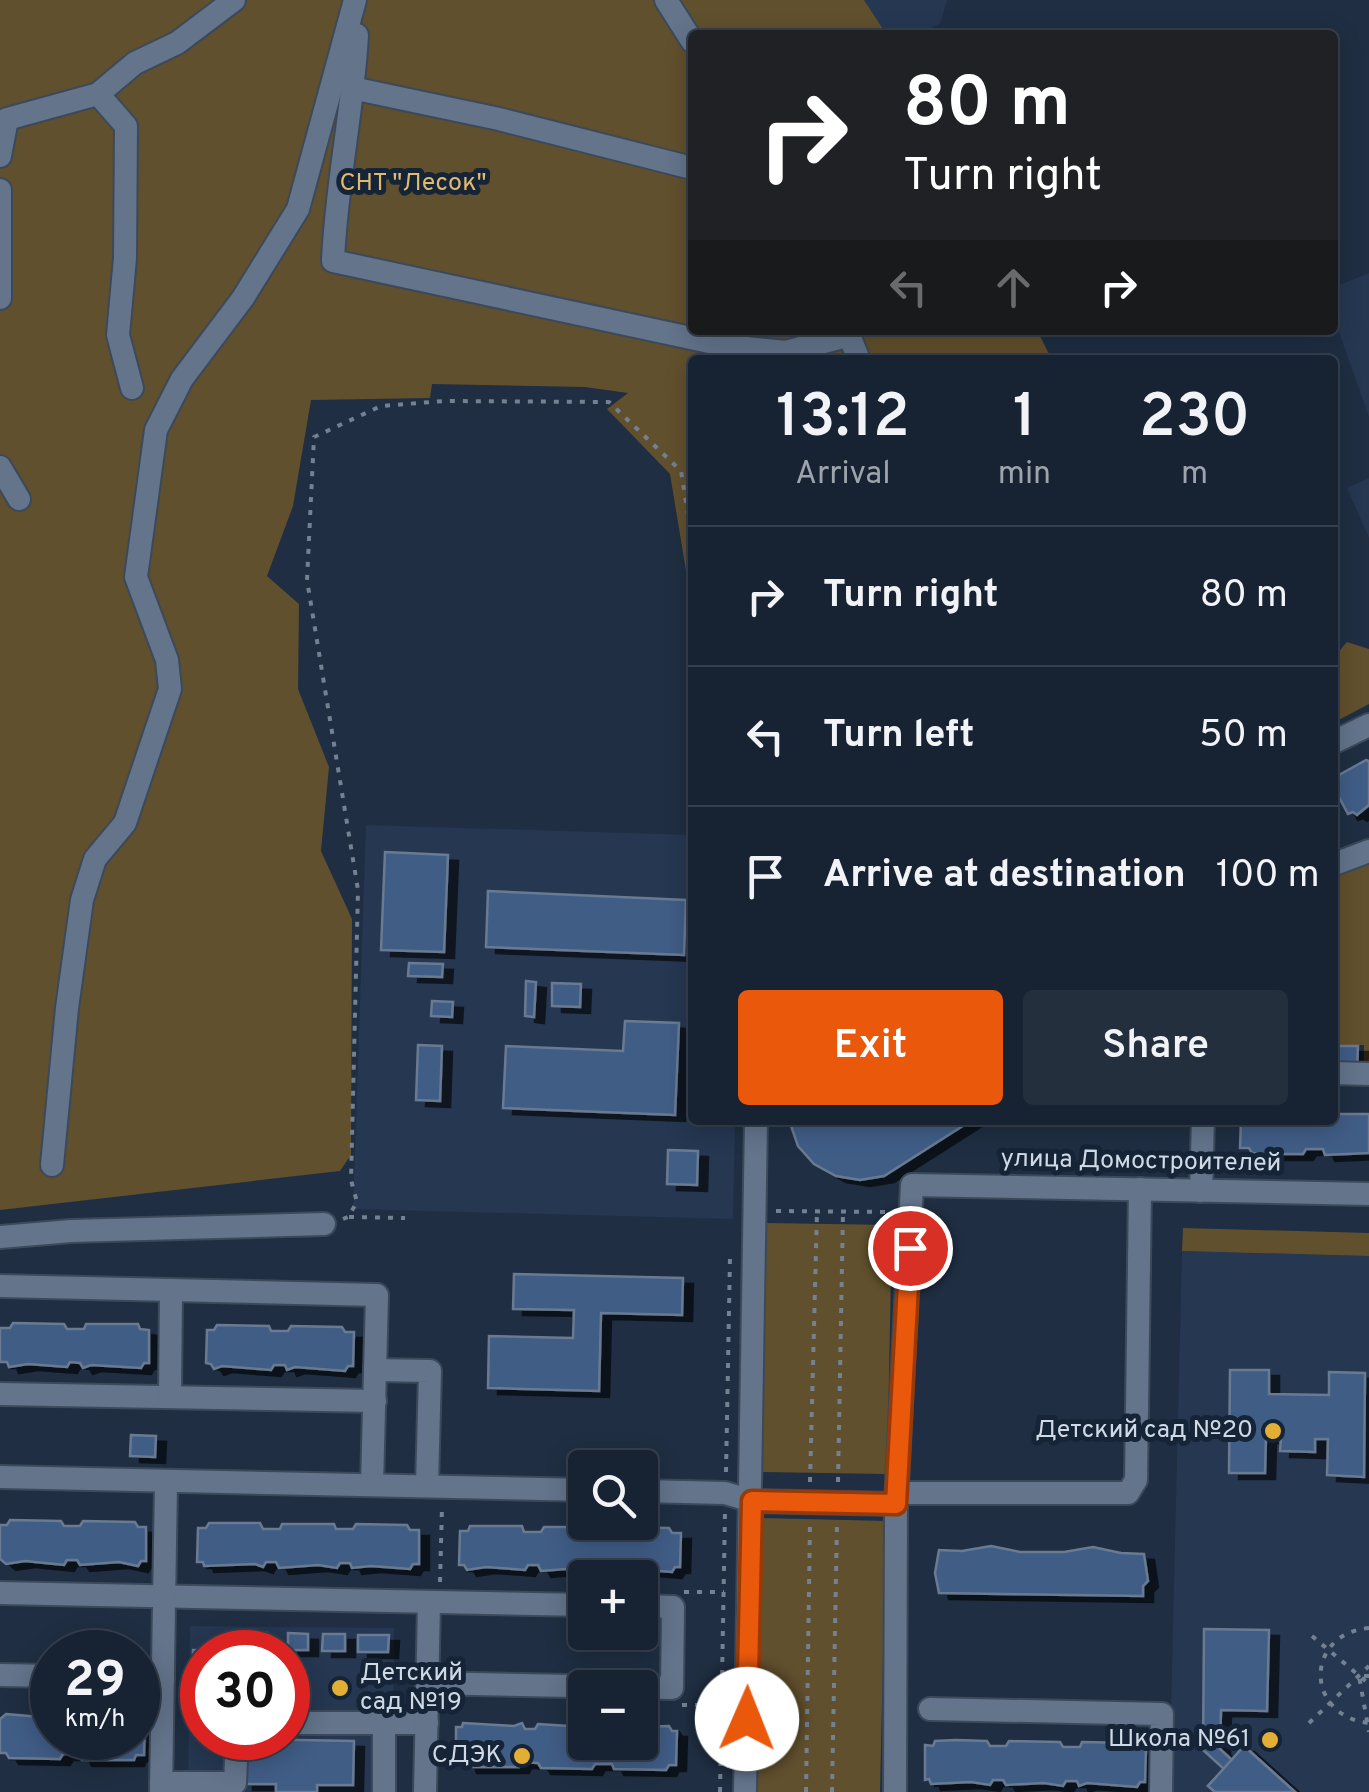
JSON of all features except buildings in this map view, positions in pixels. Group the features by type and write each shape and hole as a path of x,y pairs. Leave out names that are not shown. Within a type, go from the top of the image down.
{"street":[{"path":"0,156 6,118 98,94 135,63 177,43 234,0"},
{"path":"357,0 352,88 336,199 333,261 728,346 786,352 842,335"},
{"path":"52,1165 82,900 95,858 125,823 170,689 167,660 136,577 156,430 182,378 244,298 298,209 357,0"},
{"path":"666,0 688,35"},
{"path":"352,88 499,118 688,167"},
{"path":"98,94 126,126 125,258 118,335 132,388"},
{"path":"0,190 0,298"},
{"path":"0,466 19,499"},
{"path":"1338,740 1369,724"},
{"path":"1338,863 1369,851"},
{"path":"1338,1074 1369,1074"},
{"path":"745,1792 756,1125"},
{"path":"1201,1191 1202,1125"},
{"name":"улица Домостроителей","path":"911,1213 912,1185 1369,1194"},
{"path":"658,1491 726,1492 752,1501 1128,1492 1136,1480 1140,1190"},
{"path":"895,1792 896,1498 911,1213"},
{"path":"0,1237 71,1231 324,1224"},
{"path":"0,1286 377,1296 372,1485"},
{"path":"170,1397 171,1290"},
{"path":"375,1370 430,1371 435,1486"},
{"path":"0,1394 374,1401"},
{"path":"0,1477 568,1490"},
{"path":"166,1480 161,1787 235,1788 236,1760"},
{"path":"0,1593 568,1605"},
{"path":"425,1792 427,1682 434,1602"},
{"path":"427,1682 672,1688 673,1607 658,1607"},
{"path":"0,1675 30,1676"},
{"path":"930,1709 1162,1714 1161,1792"},
{"path":"384,1722 384,1792"},
{"path":"310,1723 426,1723"}],"path":[{"path":"348,1217 356,1202 351,1180 358,890 307,580 314,437 382,406 444,400 609,402 681,471 688,514"},
{"path":"754,1210 911,1213"},
{"path":"324,1224 348,1217 404,1218"},
{"path":"720,1792 730,1257"},
{"path":"434,1602 435,1486"},
{"path":"673,1607 674,1592 724,1592"},
{"path":"1368,1723 1344,1717 1329,1704 1320,1675 1328,1650 1346,1634 1369,1628"},
{"path":"1312,1636 1369,1684"},
{"path":"1308,1723 1369,1666"},
{"path":"1359,1676 1369,1676"},
{"path":"1359,1676 1369,1732"},
{"path":"672,1688 671,1704 722,1706"}],"shaded area":[{"path":"864,0 947,0 940,24 927,30 884,30"},
{"path":"1369,273 1369,417 1338,329 1338,286"},
{"path":"1369,478 1369,538 1347,488"},
{"path":"366,825 688,835 688,1125 735,1125 733,1219 353,1209"},
{"name":"Детский сад №20","path":"1182,1251 1369,1256 1369,1792 1169,1792"},
{"name":"Детский сад №19","path":"190,1626 394,1628 392,1792 188,1792 188,1760 310,1760 310,1630 190,1630"}],"green space":[{"name":"СНТ \"Лесок\"","path":"0,0 864,0 884,30 688,30 688,335 1040,335 1050,355 688,355 688,583 670,474 607,409 628,393 585,387 432,384 430,398 311,400 293,506 267,576 299,604 298,689 329,767 321,851 352,919 351,1155 340,1171 0,1210"},
{"path":"1347,642 1369,649 1369,704 1338,720 1338,654"},
{"path":"1369,859 1369,1071 1364,1071 1364,1045 1338,1045 1338,874"},
{"path":"766,1223 892,1225 887,1474 762,1472"},
{"path":"1183,1228 1369,1233 1369,1256 1182,1251"},
{"path":"761,1518 886,1521 880,1792 757,1792"}],"place":[{"name":"Детский сад №20","path":"1273,1431"},
{"name":"Детский сад №19","path":"340,1688"},
{"name":"Школа №61","path":"1270,1740"},
{"name":"СДЭК","path":"522,1756"}],"route":[{"path":"747,1719 752,1501 896,1504 910,1248"}]}
